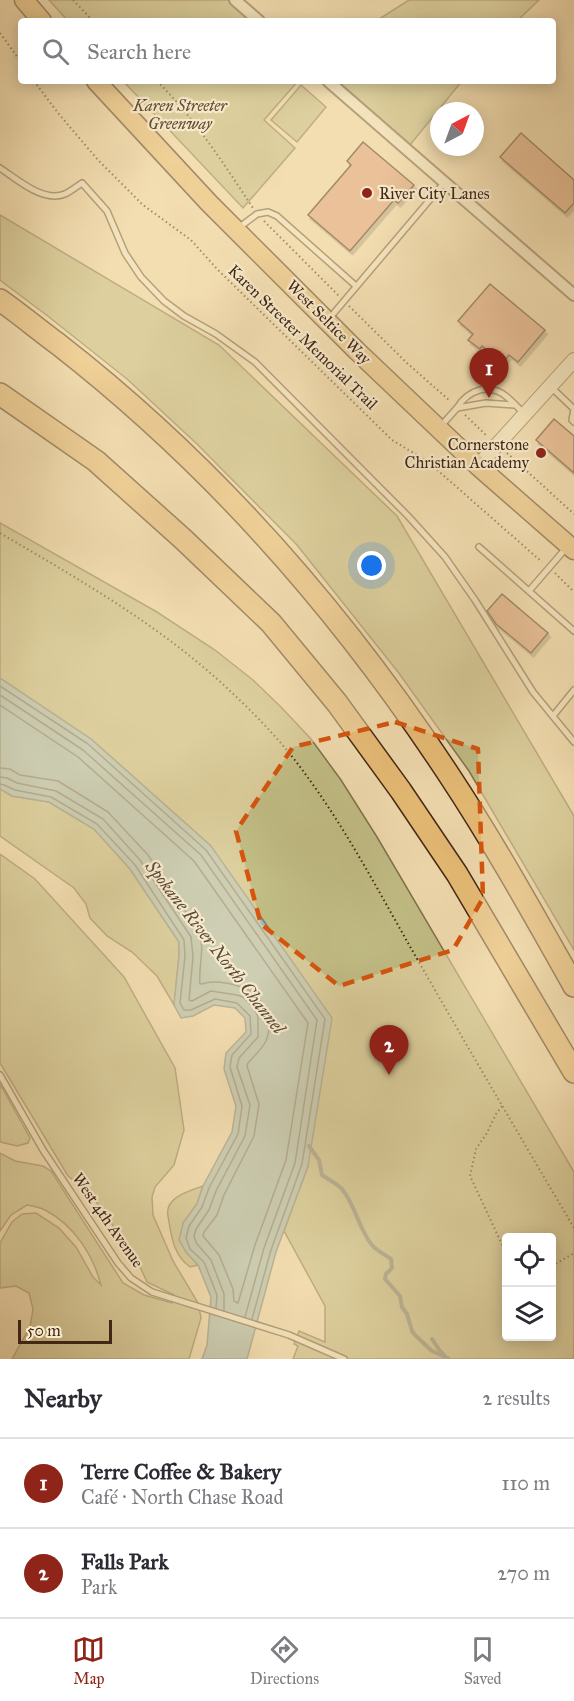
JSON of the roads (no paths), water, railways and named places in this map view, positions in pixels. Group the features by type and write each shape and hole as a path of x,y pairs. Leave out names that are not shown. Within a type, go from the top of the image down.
{"highway":[{"path":"0,300 141,412 184,452 267,538 345,630 393,694 450,776 574,975"},
{"path":"0,394 96,461 183,539 271,623 337,703 414,809 457,874 574,1072"},
{"path":"514,879 574,986"},
{"path":"563,1053 574,1077"}],"main road":[{"path":"24,0 39,18"},
{"name":"West Seltice Way","path":"99,84 236,230 327,321 478,466 571,548"}],"street":[{"path":"235,0 256,18"},
{"path":"330,84 574,295"},
{"path":"478,466 574,360"}],"lane":[{"path":"0,168 39,192 52,196 64,194 82,183 107,212 125,254 141,278 164,301 184,316 216,334 255,362 408,516 445,557 476,600 533,692 574,742"},
{"path":"327,321 444,183"},
{"path":"236,230 257,214 268,212 277,216 356,286"},
{"path":"550,386 574,409 572,420 574,422"},
{"path":"439,428 463,398 486,389 507,397 525,415"},
{"path":"457,408 486,403 514,405"},
{"path":"479,547 574,631"},
{"path":"529,591 571,548"},
{"path":"553,716 574,690"},
{"name":"West 4th Avenue","path":"0,1075 43,1150 118,1263 131,1278 152,1292 289,1335 344,1359"}],"water":[{"name":"Spokane River North Channel","path":"0,678 91,739 211,846 332,1018 308,1166 276,1252 247,1359 202,1359 207,1345 211,1297 198,1265 179,1240 183,1223 197,1204 203,1186 232,1132 236,1106 224,1069 226,1053 246,1032 245,1018 235,1008 214,1005 193,1016 181,1018 174,1005 179,942 130,869 94,829 49,802 12,796 0,789"}],"waterway":[{"path":"309,1146 319,1160 322,1175 340,1187 347,1196 372,1245 391,1259 392,1268 386,1274 385,1279 400,1296 412,1331 432,1351 448,1358"},
{"path":"432,1339 444,1355"}],"place":[{"name":"River City Lanes","path":"367,193"},
{"name":"Terre Coffee & Bakery","path":"489,398"},
{"name":"Cornerstone Christian Academy","path":"541,453"},
{"name":"Falls Park","path":"389,1075"}],"park label":[{"name":"Karen Streeter Greenway","path":"180,114"}]}
